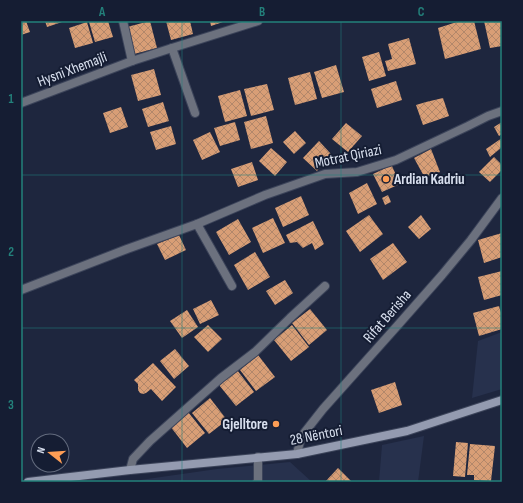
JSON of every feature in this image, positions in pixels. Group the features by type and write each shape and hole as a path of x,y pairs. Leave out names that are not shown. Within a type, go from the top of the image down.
{"street":[{"path":"123,21 132,61"},
{"name":"Hysni Xhemajli","path":"21,103 132,61 258,21"},
{"path":"172,48 195,113"},
{"name":"Motrat Qiriazi","path":"21,290 197,224 264,195 325,174 357,172 396,160 488,116 502,111"},
{"name":"Rifat Berisha","path":"296,454 301,437 323,409 442,275 471,240 502,198"},
{"path":"197,224 232,286"},
{"path":"130,470 133,459 150,441 221,378 255,352 325,286"},
{"name":"28 Nëntori","path":"28,482 130,470 296,454 407,431 502,400"},
{"path":"257,482 258,457"}],"shaded area":[{"path":"502,332 502,389 472,398 478,341"},
{"path":"424,436 418,482 379,482 382,445"},
{"path":"290,462 312,482 141,482 140,480 217,469"}],"building":[{"path":"21,21 26,21 30,32 21,35"},
{"path":"45,21 65,21 47,27"},
{"path":"108,21 113,37 95,42 89,22"},
{"path":"150,21 157,48 134,54 127,27"},
{"path":"166,21 190,21 193,34 171,40"},
{"path":"210,21 226,21 211,26"},
{"path":"460,21 474,21 481,49 445,59 438,28"},
{"path":"484,21 502,21 502,46 490,48"},
{"path":"87,22 93,43 75,48 69,28"},
{"path":"409,38 416,64 388,71 385,61 392,59 388,44"},
{"path":"379,52 386,76 369,81 362,57"},
{"path":"336,65 344,92 322,98 314,72"},
{"path":"154,69 161,95 138,101 131,75"},
{"path":"310,72 317,99 295,105 288,78"},
{"path":"396,81 402,100 377,108 371,89"},
{"path":"267,84 274,110 251,116 244,89"},
{"path":"240,90 247,116 225,122 218,96"},
{"path":"443,98 449,116 423,125 416,105"},
{"path":"163,102 169,121 148,127 142,109"},
{"path":"121,107 128,127 110,133 103,113"},
{"path":"266,116 273,143 251,149 244,122"},
{"path":"235,122 240,140 220,146 214,128"},
{"path":"502,122 502,134 499,136 494,127"},
{"path":"346,123 362,136 348,152 332,139"},
{"path":"171,126 176,144 156,150 150,132"},
{"path":"295,131 306,143 294,154 283,142"},
{"path":"210,132 220,152 202,160 193,140"},
{"path":"502,138 502,149 501,148 490,157 486,149"},
{"path":"319,141 331,154 317,171 303,158"},
{"path":"271,148 287,162 275,176 259,161"},
{"path":"431,149 440,172 425,178 414,158"},
{"path":"494,157 502,165 502,170 490,182 479,172"},
{"path":"252,162 258,180 238,187 231,169"},
{"name":"Ardian Kadriu","path":"392,166 400,184 382,192 373,174"},
{"path":"367,183 377,204 358,214 349,193"},
{"path":"388,195 391,202 385,205 382,198"},
{"path":"301,196 309,215 283,227 275,208"},
{"path":"369,215 383,234 360,252 346,231"},
{"path":"421,215 431,229 419,239 408,227"},
{"path":"273,218 285,243 263,253 252,228"},
{"path":"238,219 251,242 229,255 216,232"},
{"path":"313,221 324,244 315,250 312,243 303,248 297,242 290,243 286,235"},
{"path":"502,233 502,257 484,263 478,240"},
{"path":"179,235 186,250 165,260 157,244"},
{"path":"393,243 407,262 383,280 370,259"},
{"path":"255,252 270,277 248,290 234,265"},
{"path":"502,271 502,295 484,300 478,277"},
{"path":"285,280 293,293 275,305 266,291"},
{"path":"211,300 219,315 200,324 193,309"},
{"path":"499,306 502,316 502,329 479,336 473,313"},
{"path":"310,309 327,330 309,345 292,323"},
{"path":"187,310 198,327 182,338 170,321"},
{"path":"208,325 222,339 208,352 194,337"},
{"path":"292,325 309,347 291,361 274,340"},
{"path":"175,349 189,366 174,379 160,361"},
{"path":"258,355 275,377 256,391 240,370"},
{"path":"153,363 176,387 162,401 151,389 146,393 140,393 138,390 138,384 134,380"},
{"path":"237,370 254,392 236,406 219,385"},
{"path":"395,382 402,405 379,413 371,390"},
{"path":"210,398 227,420 209,434 192,413"},
{"path":"188,412 205,433 187,448 170,426"},
{"path":"456,442 468,443 465,477 453,476"},
{"path":"470,444 495,446 491,481 474,480 474,475 467,475"},
{"path":"338,468 352,482 325,482"}],"place":[{"name":"Ardian Kadriu","path":"386,179"},
{"name":"Gjelltore","path":"276,424"}]}
